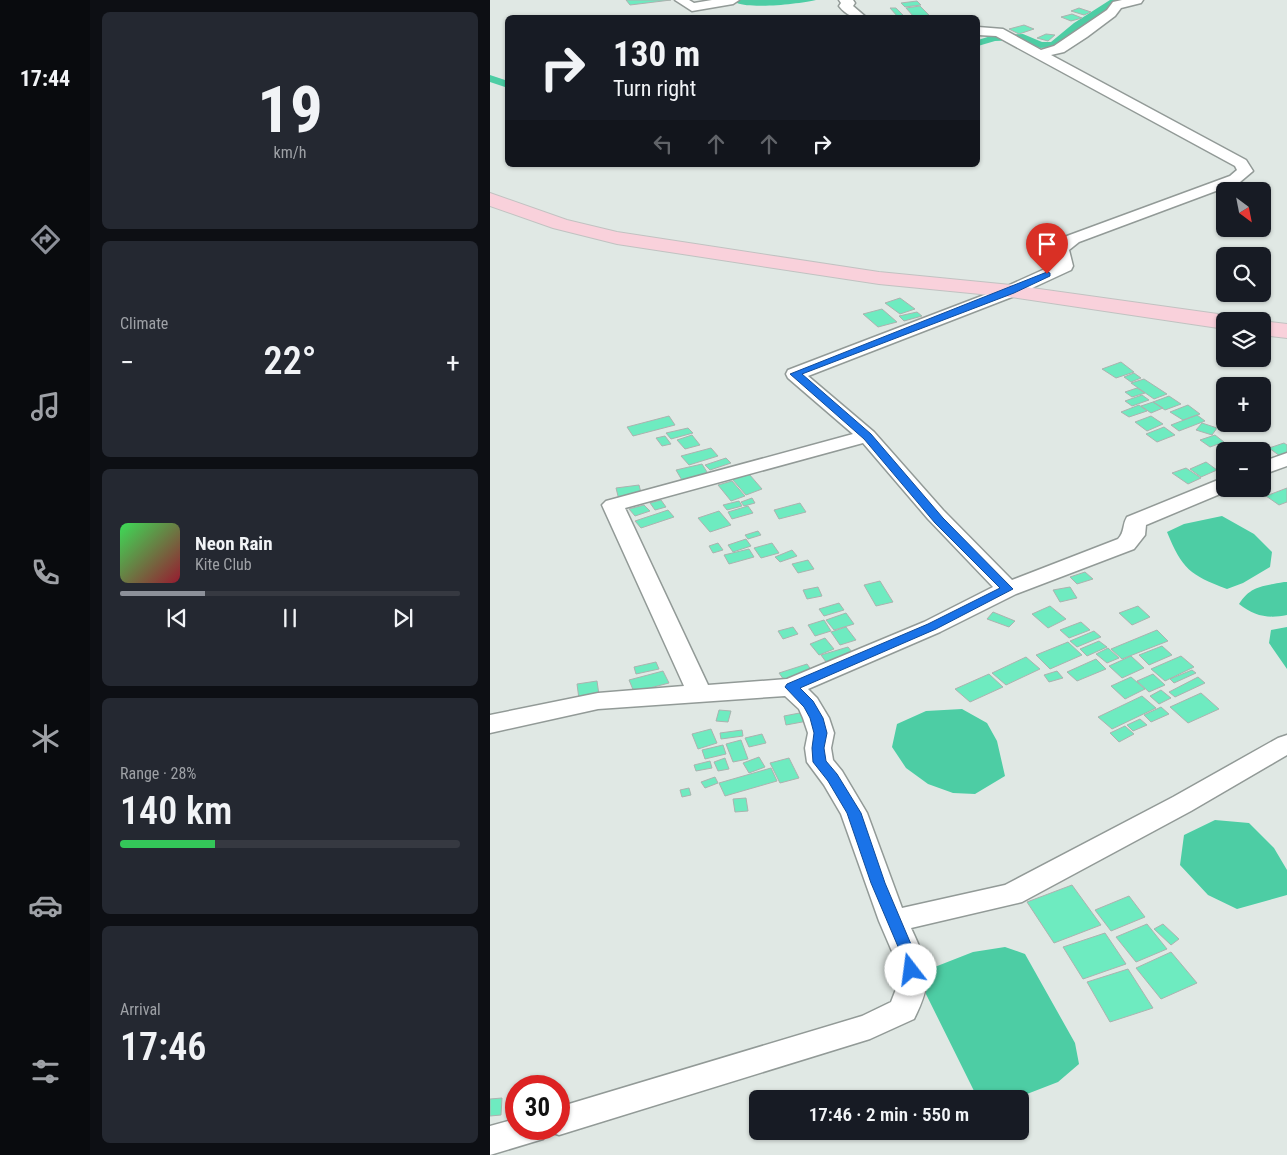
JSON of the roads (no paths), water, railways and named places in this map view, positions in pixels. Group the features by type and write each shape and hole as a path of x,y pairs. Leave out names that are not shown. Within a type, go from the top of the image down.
{"main road":[{"path":"490,199 560,224 617,238 879,278 1011,291 1216,321"},
{"path":"1271,329 1287,331"}],"street":[{"path":"681,0 692,7 733,0"},
{"path":"845,0 849,4 845,6 857,15"},
{"path":"1038,53 1059,49 1104,18 1117,5 1137,0"},
{"path":"980,31 999,32 1241,163 1245,171 1235,179 1073,239 1060,248 1065,266 1011,291 795,374 868,436 919,499 952,535 1008,589"},
{"path":"700,694 613,506 868,436"},
{"path":"1271,466 1287,460"},
{"path":"490,724 598,701 791,687 932,627 1008,589 1126,544 1134,535 1135,522 1216,488"},
{"path":"570,1118 870,1026 903,1010 913,984 909,956 878,883 854,813 820,762 818,748 821,733 816,718 808,704 791,687"},
{"path":"893,921 1012,894 1173,808 1287,744"},
{"path":"490,1141 505,1137"}],"waterway":[{"path":"980,42 994,38 1023,37 1040,45 1054,45 1078,25 1117,0"},
{"path":"490,78 505,84"}]}
